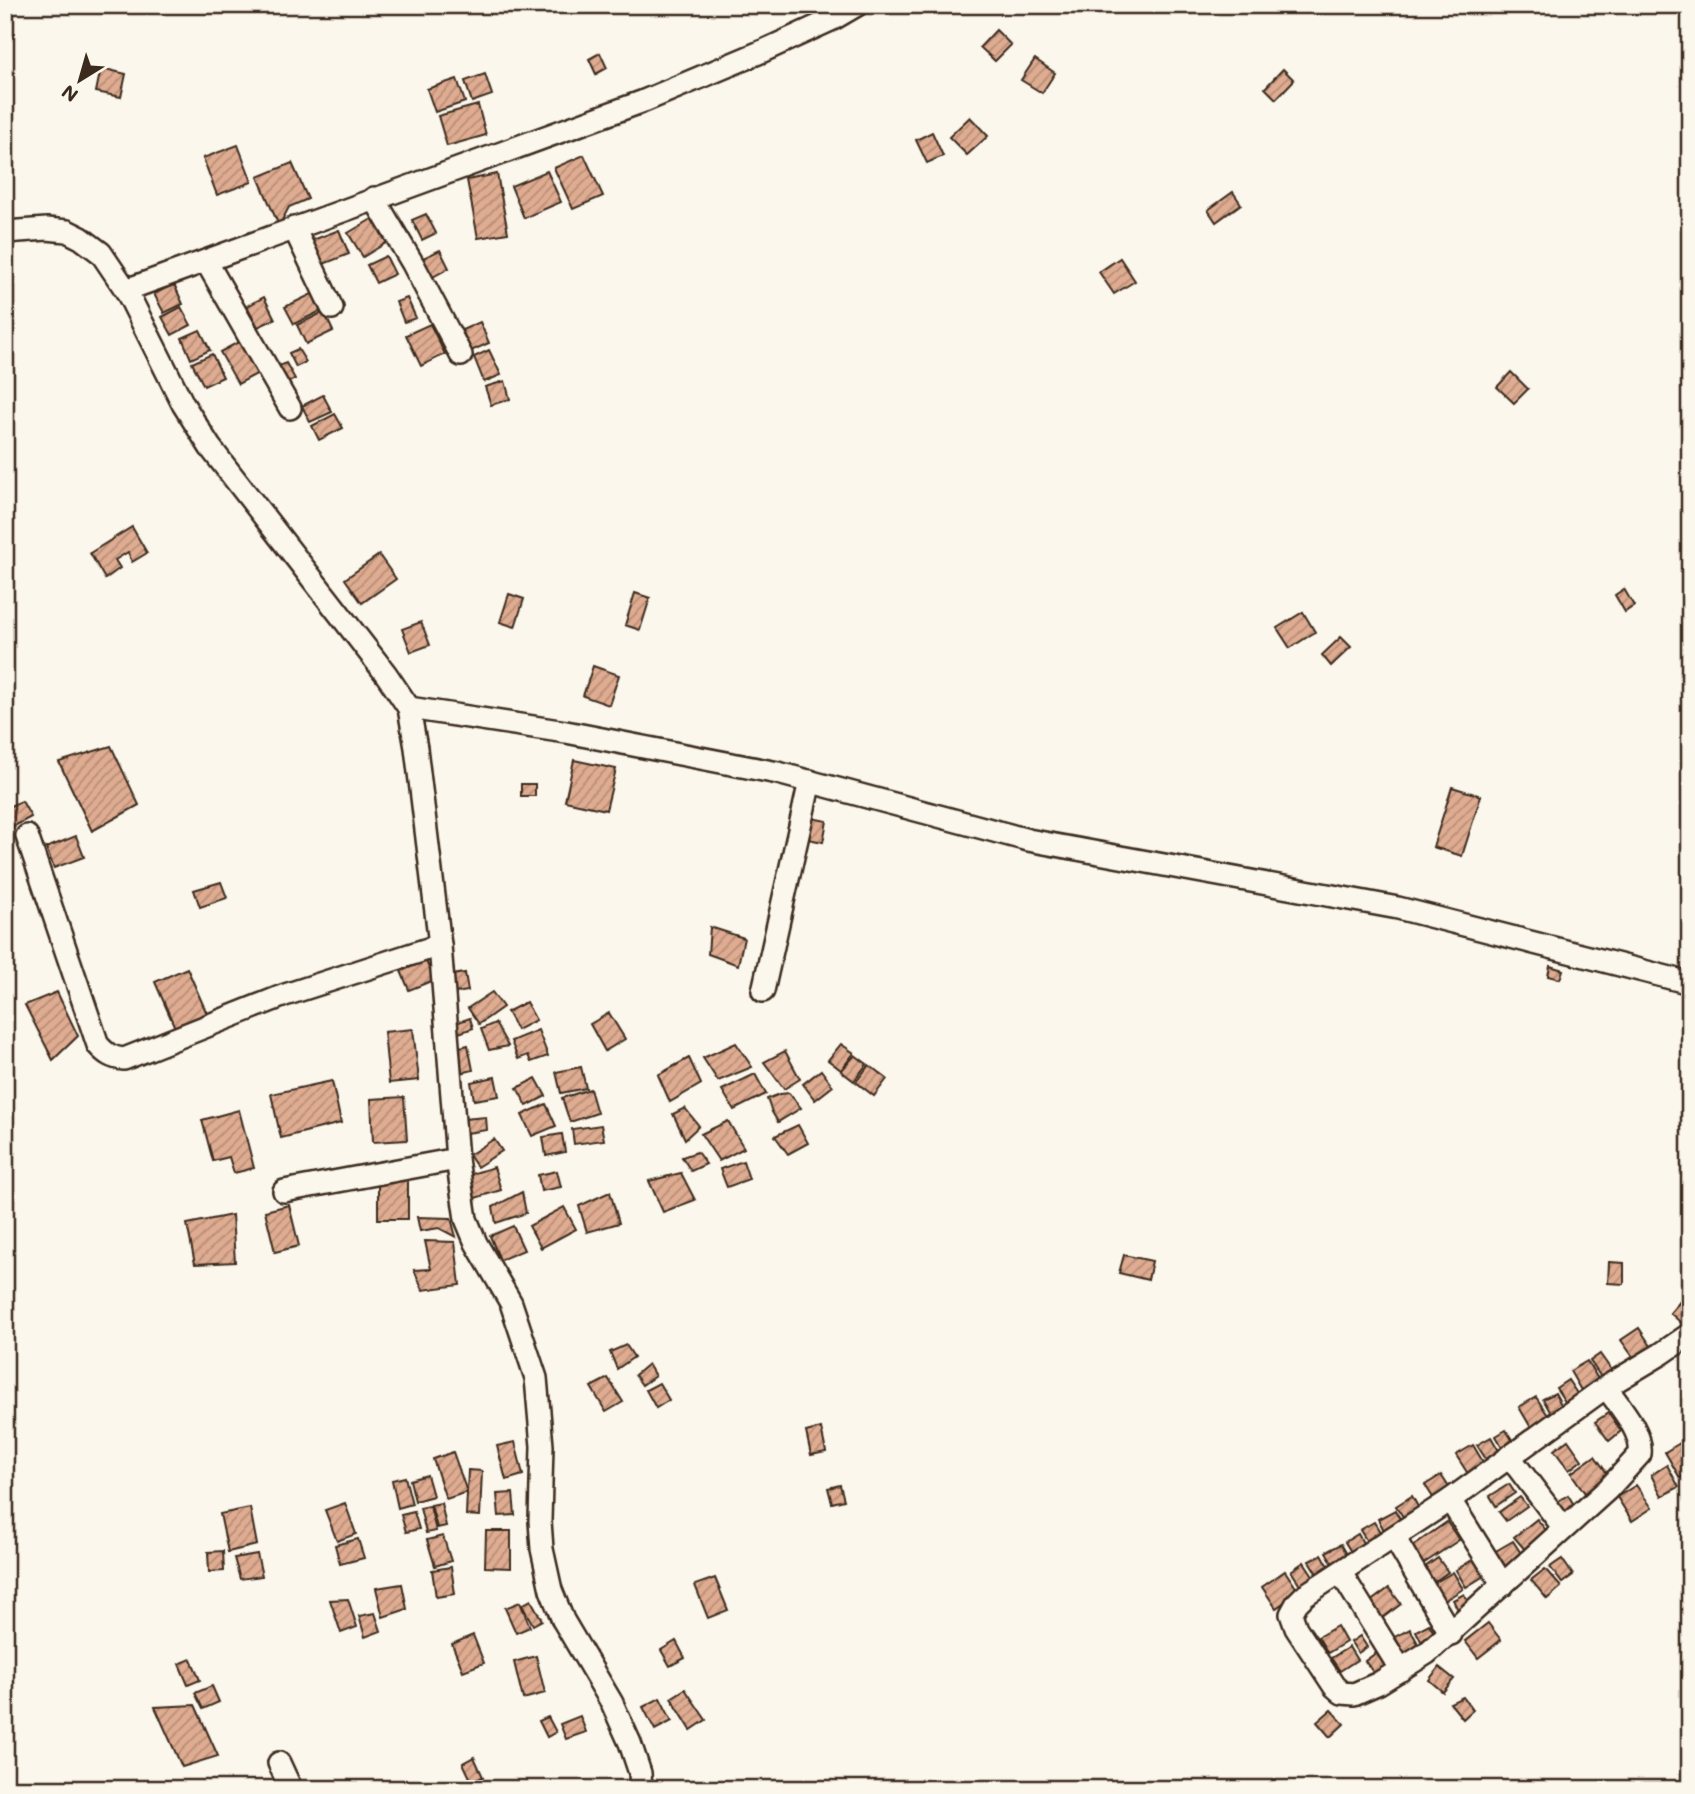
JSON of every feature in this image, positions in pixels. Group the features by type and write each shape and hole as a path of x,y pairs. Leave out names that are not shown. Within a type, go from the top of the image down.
{"street":[{"path":"126,290 644,101 775,46 857,5"},
{"path":"374,198 413,264 461,355"},
{"path":"294,228 332,307"},
{"path":"5,232 47,229 66,231 101,253 126,290 183,404 210,447 386,674 409,708 425,813 440,944 457,1159 466,1219 476,1243 512,1303 536,1378 542,1446 540,1521 542,1549 551,1590 563,1620 617,1713 637,1763 641,1789"},
{"path":"206,261 290,408"},
{"path":"409,708 566,732 778,772 1028,840 1398,908 1690,983"},
{"path":"762,991 810,781"},
{"path":"27,836 98,1045 106,1054 115,1058 124,1059 285,995 440,944"},
{"path":"284,1191 457,1159"},
{"path":"1606,1387 1638,1436 1642,1447 1640,1454 1608,1489 1451,1634 1401,1670 1354,1694 1342,1693 1334,1686 1296,1628 1292,1614 1305,1595 1450,1500 1606,1387 1690,1334"},
{"path":"1508,1456 1563,1528"},
{"path":"1450,1500 1503,1585"},
{"path":"1394,1537 1451,1634"},
{"path":"1340,1573 1401,1670"},
{"path":"279,1763 291,1789"}],"building":[{"path":"996,30 1011,45 995,61 980,47"},
{"path":"600,53 607,68 596,74 589,59"},
{"path":"1035,59 1055,73 1042,93 1021,80"},
{"path":"101,68 126,74 121,97 96,92"},
{"path":"1283,69 1294,80 1276,99 1265,88"},
{"path":"485,74 492,95 472,102 465,81"},
{"path":"457,79 465,102 435,112 427,89"},
{"path":"478,105 486,135 447,146 438,116"},
{"path":"970,117 988,136 967,155 949,137"},
{"path":"932,132 943,156 927,163 916,140"},
{"path":"238,145 252,182 217,195 203,158"},
{"path":"584,155 603,196 573,209 554,168"},
{"path":"292,163 308,199 289,207 279,226 258,177"},
{"path":"547,171 561,202 524,218 511,186"},
{"path":"497,174 508,233 478,238 467,180"},
{"path":"1233,192 1241,204 1216,222 1208,210"},
{"path":"426,214 436,233 422,240 412,220"},
{"path":"377,216 391,240 363,257 348,233"},
{"path":"339,230 349,254 321,265 310,241"},
{"path":"440,250 449,268 431,278 421,259"},
{"path":"386,256 395,274 376,283 367,265"},
{"path":"1120,258 1135,281 1114,294 1099,272"},
{"path":"174,284 183,304 164,313 154,294"},
{"path":"314,293 323,310 294,324 285,307"},
{"path":"264,297 275,319 258,327 247,306"},
{"path":"407,298 416,318 404,322 396,302"},
{"path":"181,307 191,325 172,335 162,317"},
{"path":"324,312 333,331 306,344 297,325"},
{"path":"480,322 489,343 471,351 462,330"},
{"path":"430,324 445,354 421,366 406,335"},
{"path":"200,330 210,350 191,359 182,338"},
{"path":"244,339 262,371 238,384 220,352"},
{"path":"298,349 306,362 296,367 289,353"},
{"path":"489,350 501,375 484,382 474,357"},
{"path":"212,354 223,377 204,386 192,363"},
{"path":"286,363 295,379 285,384 277,367"},
{"path":"1511,372 1528,389 1514,403 1497,387"},
{"path":"505,381 510,399 491,405 485,387"},
{"path":"323,395 332,412 310,422 302,406"},
{"path":"335,414 343,428 319,440 312,426"},
{"path":"132,527 147,553 132,562 128,552 115,560 120,568 105,579 90,553"},
{"path":"379,555 396,579 362,603 345,579"},
{"path":"1624,589 1634,606 1625,612 1615,595"},
{"path":"635,593 650,598 640,630 625,625"},
{"path":"509,594 524,599 515,627 500,622"},
{"path":"1303,612 1315,632 1290,648 1277,628"},
{"path":"421,622 430,645 411,652 402,629"},
{"path":"1341,637 1351,647 1331,666 1322,655"},
{"path":"593,666 619,675 609,705 583,696"},
{"path":"111,746 139,805 92,831 59,762"},
{"path":"574,760 616,769 606,810 565,801"},
{"path":"521,784 535,784 535,796 521,796"},
{"path":"1452,787 1481,796 1462,856 1433,847"},
{"path":"22,801 31,817 5,831 5,808"},
{"path":"806,817 827,821 823,842 803,838"},
{"path":"76,836 84,857 54,868 46,848"},
{"path":"221,882 227,898 200,907 194,890"},
{"path":"710,927 744,938 738,965 708,954"},
{"path":"426,961 434,980 409,990 401,971"},
{"path":"1550,966 1563,970 1560,979 1548,976"},
{"path":"187,968 208,1016 176,1030 155,982"},
{"path":"465,973 468,991 455,993 452,975"},
{"path":"57,992 78,1036 53,1060 25,1005"},
{"path":"492,992 503,1007 479,1024 468,1008"},
{"path":"526,1002 536,1020 517,1030 507,1012"},
{"path":"609,1013 625,1039 605,1051 590,1024"},
{"path":"470,1018 473,1028 456,1034 453,1024"},
{"path":"495,1023 508,1046 489,1050 481,1029"},
{"path":"413,1029 419,1080 389,1083 384,1032"},
{"path":"538,1030 548,1056 531,1062 528,1055 518,1059 511,1041"},
{"path":"736,1043 752,1067 718,1081 703,1058"},
{"path":"841,1044 854,1053 841,1070 828,1060"},
{"path":"468,1045 473,1070 461,1073 456,1048"},
{"path":"785,1051 800,1079 784,1089 764,1062"},
{"path":"855,1055 867,1064 854,1081 841,1071"},
{"path":"689,1058 701,1084 670,1102 658,1075"},
{"path":"869,1065 887,1079 874,1096 856,1082"},
{"path":"581,1067 586,1088 561,1093 556,1072"},
{"path":"821,1070 833,1086 815,1100 803,1084"},
{"path":"755,1074 766,1094 734,1110 722,1090"},
{"path":"495,1077 499,1096 474,1100 471,1082"},
{"path":"536,1078 546,1096 527,1106 517,1088"},
{"path":"332,1081 341,1123 281,1138 271,1094"},
{"path":"590,1089 597,1113 570,1122 562,1098"},
{"path":"789,1093 801,1108 778,1122 767,1099"},
{"path":"404,1097 407,1140 373,1142 371,1099"},
{"path":"546,1104 556,1126 532,1136 522,1115"},
{"path":"685,1108 699,1126 685,1139 673,1114"},
{"path":"239,1110 254,1168 234,1173 229,1157 213,1161 202,1120"},
{"path":"486,1117 487,1130 466,1133 464,1119"},
{"path":"728,1121 744,1148 719,1161 701,1134"},
{"path":"601,1125 604,1140 574,1144 572,1129"},
{"path":"798,1125 808,1143 788,1154 775,1136"},
{"path":"562,1134 565,1152 546,1156 543,1137"},
{"path":"494,1139 502,1151 477,1167 469,1155"},
{"path":"697,1152 706,1164 691,1171 682,1157"},
{"path":"743,1161 749,1179 727,1187 720,1169"},
{"path":"494,1167 501,1190 472,1199 465,1176"},
{"path":"557,1171 561,1187 541,1191 538,1175"},
{"path":"681,1173 695,1200 663,1212 649,1181"},
{"path":"378,1178 408,1179 408,1219 378,1219"},
{"path":"522,1192 526,1213 496,1223 493,1207"},
{"path":"610,1192 619,1223 587,1232 579,1206"},
{"path":"289,1205 299,1246 275,1252 265,1211"},
{"path":"564,1207 576,1229 541,1248 529,1226"},
{"path":"232,1215 235,1262 195,1264 187,1224"},
{"path":"417,1217 451,1218 456,1237 439,1228 420,1231"},
{"path":"513,1226 524,1250 500,1260 490,1236"},
{"path":"425,1241 455,1242 460,1285 423,1290 414,1270 431,1269"},
{"path":"1124,1255 1152,1261 1148,1280 1119,1273"},
{"path":"1609,1262 1624,1263 1624,1284 1608,1283"},
{"path":"1683,1298 1690,1304 1690,1324 1687,1328 1670,1313"},
{"path":"1639,1328 1653,1349 1636,1361 1621,1340"},
{"path":"626,1345 634,1357 617,1369 610,1352"},
{"path":"1600,1354 1615,1375 1605,1383 1590,1361"},
{"path":"1587,1361 1601,1384 1583,1394 1570,1371"},
{"path":"648,1364 655,1376 642,1385 635,1375"},
{"path":"608,1378 623,1402 606,1412 591,1387"},
{"path":"1568,1380 1580,1398 1568,1406 1556,1388"},
{"path":"659,1383 669,1400 656,1408 646,1390"},
{"path":"1555,1393 1564,1410 1553,1417 1543,1399"},
{"path":"1536,1397 1551,1420 1533,1431 1519,1407"},
{"path":"1608,1413 1621,1431 1609,1441 1595,1422"},
{"path":"821,1428 826,1452 811,1455 806,1432"},
{"path":"1506,1430 1517,1448 1506,1454 1496,1436"},
{"path":"1491,1437 1502,1456 1489,1464 1477,1445"},
{"path":"1568,1440 1582,1460 1569,1470 1554,1450"},
{"path":"515,1442 523,1475 506,1480 497,1446"},
{"path":"1680,1443 1690,1459 1690,1472 1680,1478 1665,1452"},
{"path":"1473,1445 1486,1467 1470,1477 1456,1455"},
{"path":"453,1452 467,1492 446,1499 433,1459"},
{"path":"1595,1456 1611,1479 1587,1496 1571,1473"},
{"path":"1667,1465 1679,1487 1662,1496 1651,1475"},
{"path":"468,1470 482,1471 480,1516 466,1515"},
{"path":"427,1475 433,1496 415,1501 410,1480"},
{"path":"1441,1475 1452,1492 1436,1502 1425,1485"},
{"path":"405,1477 412,1504 398,1508 392,1480"},
{"path":"1509,1484 1515,1493 1496,1506 1490,1496"},
{"path":"840,1485 844,1500 832,1503 828,1488"},
{"path":"1636,1485 1652,1508 1632,1521 1617,1497"},
{"path":"513,1493 515,1515 499,1516 497,1494"},
{"path":"1568,1495 1576,1508 1565,1514 1557,1502"},
{"path":"1412,1496 1422,1514 1407,1523 1396,1506"},
{"path":"1520,1497 1527,1506 1506,1521 1499,1512"},
{"path":"345,1503 356,1534 337,1541 325,1510"},
{"path":"441,1503 446,1526 437,1528 431,1505"},
{"path":"430,1506 436,1531 426,1533 420,1508"},
{"path":"250,1508 257,1545 228,1552 220,1514"},
{"path":"1395,1510 1403,1524 1386,1534 1378,1519"},
{"path":"414,1512 419,1529 406,1532 401,1515"},
{"path":"1537,1519 1549,1534 1527,1552 1514,1537"},
{"path":"1374,1522 1385,1540 1371,1548 1360,1530"},
{"path":"1447,1522 1459,1540 1423,1564 1411,1547"},
{"path":"486,1531 511,1531 511,1568 485,1567"},
{"path":"1358,1534 1367,1550 1354,1557 1345,1542"},
{"path":"443,1536 451,1561 435,1566 427,1540"},
{"path":"358,1539 364,1558 340,1564 335,1545"},
{"path":"1513,1541 1524,1558 1505,1570 1494,1552"},
{"path":"1341,1544 1351,1561 1336,1569 1326,1552"},
{"path":"223,1551 224,1571 209,1572 208,1552"},
{"path":"257,1554 262,1576 240,1579 234,1558"},
{"path":"1322,1554 1331,1570 1319,1577 1309,1561"},
{"path":"1438,1558 1448,1572 1434,1582 1425,1567"},
{"path":"1474,1559 1484,1576 1466,1587 1456,1570"},
{"path":"1562,1559 1573,1575 1562,1583 1550,1567"},
{"path":"1304,1562 1316,1580 1303,1589 1291,1571"},
{"path":"451,1567 455,1594 436,1597 432,1570"},
{"path":"1545,1569 1561,1587 1547,1599 1531,1580"},
{"path":"1285,1571 1299,1592 1276,1608 1262,1587"},
{"path":"1453,1572 1463,1589 1442,1602 1431,1585"},
{"path":"715,1578 728,1610 708,1618 695,1585"},
{"path":"402,1584 407,1609 383,1617 376,1588"},
{"path":"1389,1588 1401,1604 1381,1619 1370,1602"},
{"path":"1464,1594 1471,1608 1460,1614 1453,1600"},
{"path":"348,1599 357,1627 341,1633 330,1600"},
{"path":"531,1600 542,1620 533,1625 522,1605"},
{"path":"520,1602 530,1627 516,1633 505,1608"},
{"path":"375,1613 381,1631 365,1637 359,1616"},
{"path":"1488,1623 1501,1640 1478,1658 1465,1641"},
{"path":"1429,1624 1437,1638 1423,1645 1416,1631"},
{"path":"1337,1626 1346,1642 1328,1653 1318,1637"},
{"path":"1410,1629 1421,1649 1406,1657 1395,1637"},
{"path":"473,1635 484,1663 463,1671 452,1644"},
{"path":"1360,1636 1367,1647 1358,1653 1351,1642"},
{"path":"676,1641 685,1658 670,1666 661,1650"},
{"path":"1349,1647 1357,1660 1340,1671 1331,1658"},
{"path":"1376,1653 1387,1667 1375,1675 1365,1661"},
{"path":"536,1656 545,1693 523,1699 514,1662"},
{"path":"191,1659 200,1680 188,1685 179,1664"},
{"path":"1439,1667 1454,1679 1443,1692 1429,1680"},
{"path":"212,1686 219,1702 203,1709 195,1693"},
{"path":"685,1689 706,1720 691,1730 671,1698"},
{"path":"1463,1697 1473,1710 1463,1719 1450,1703"},
{"path":"660,1698 672,1721 655,1730 643,1707"},
{"path":"195,1705 218,1756 182,1767 155,1707"},
{"path":"1331,1710 1344,1724 1330,1737 1317,1722"},
{"path":"580,1716 586,1732 566,1739 560,1724"},
{"path":"548,1717 556,1732 547,1737 539,1721"},
{"path":"474,1757 483,1777 472,1782 463,1763"}]}
